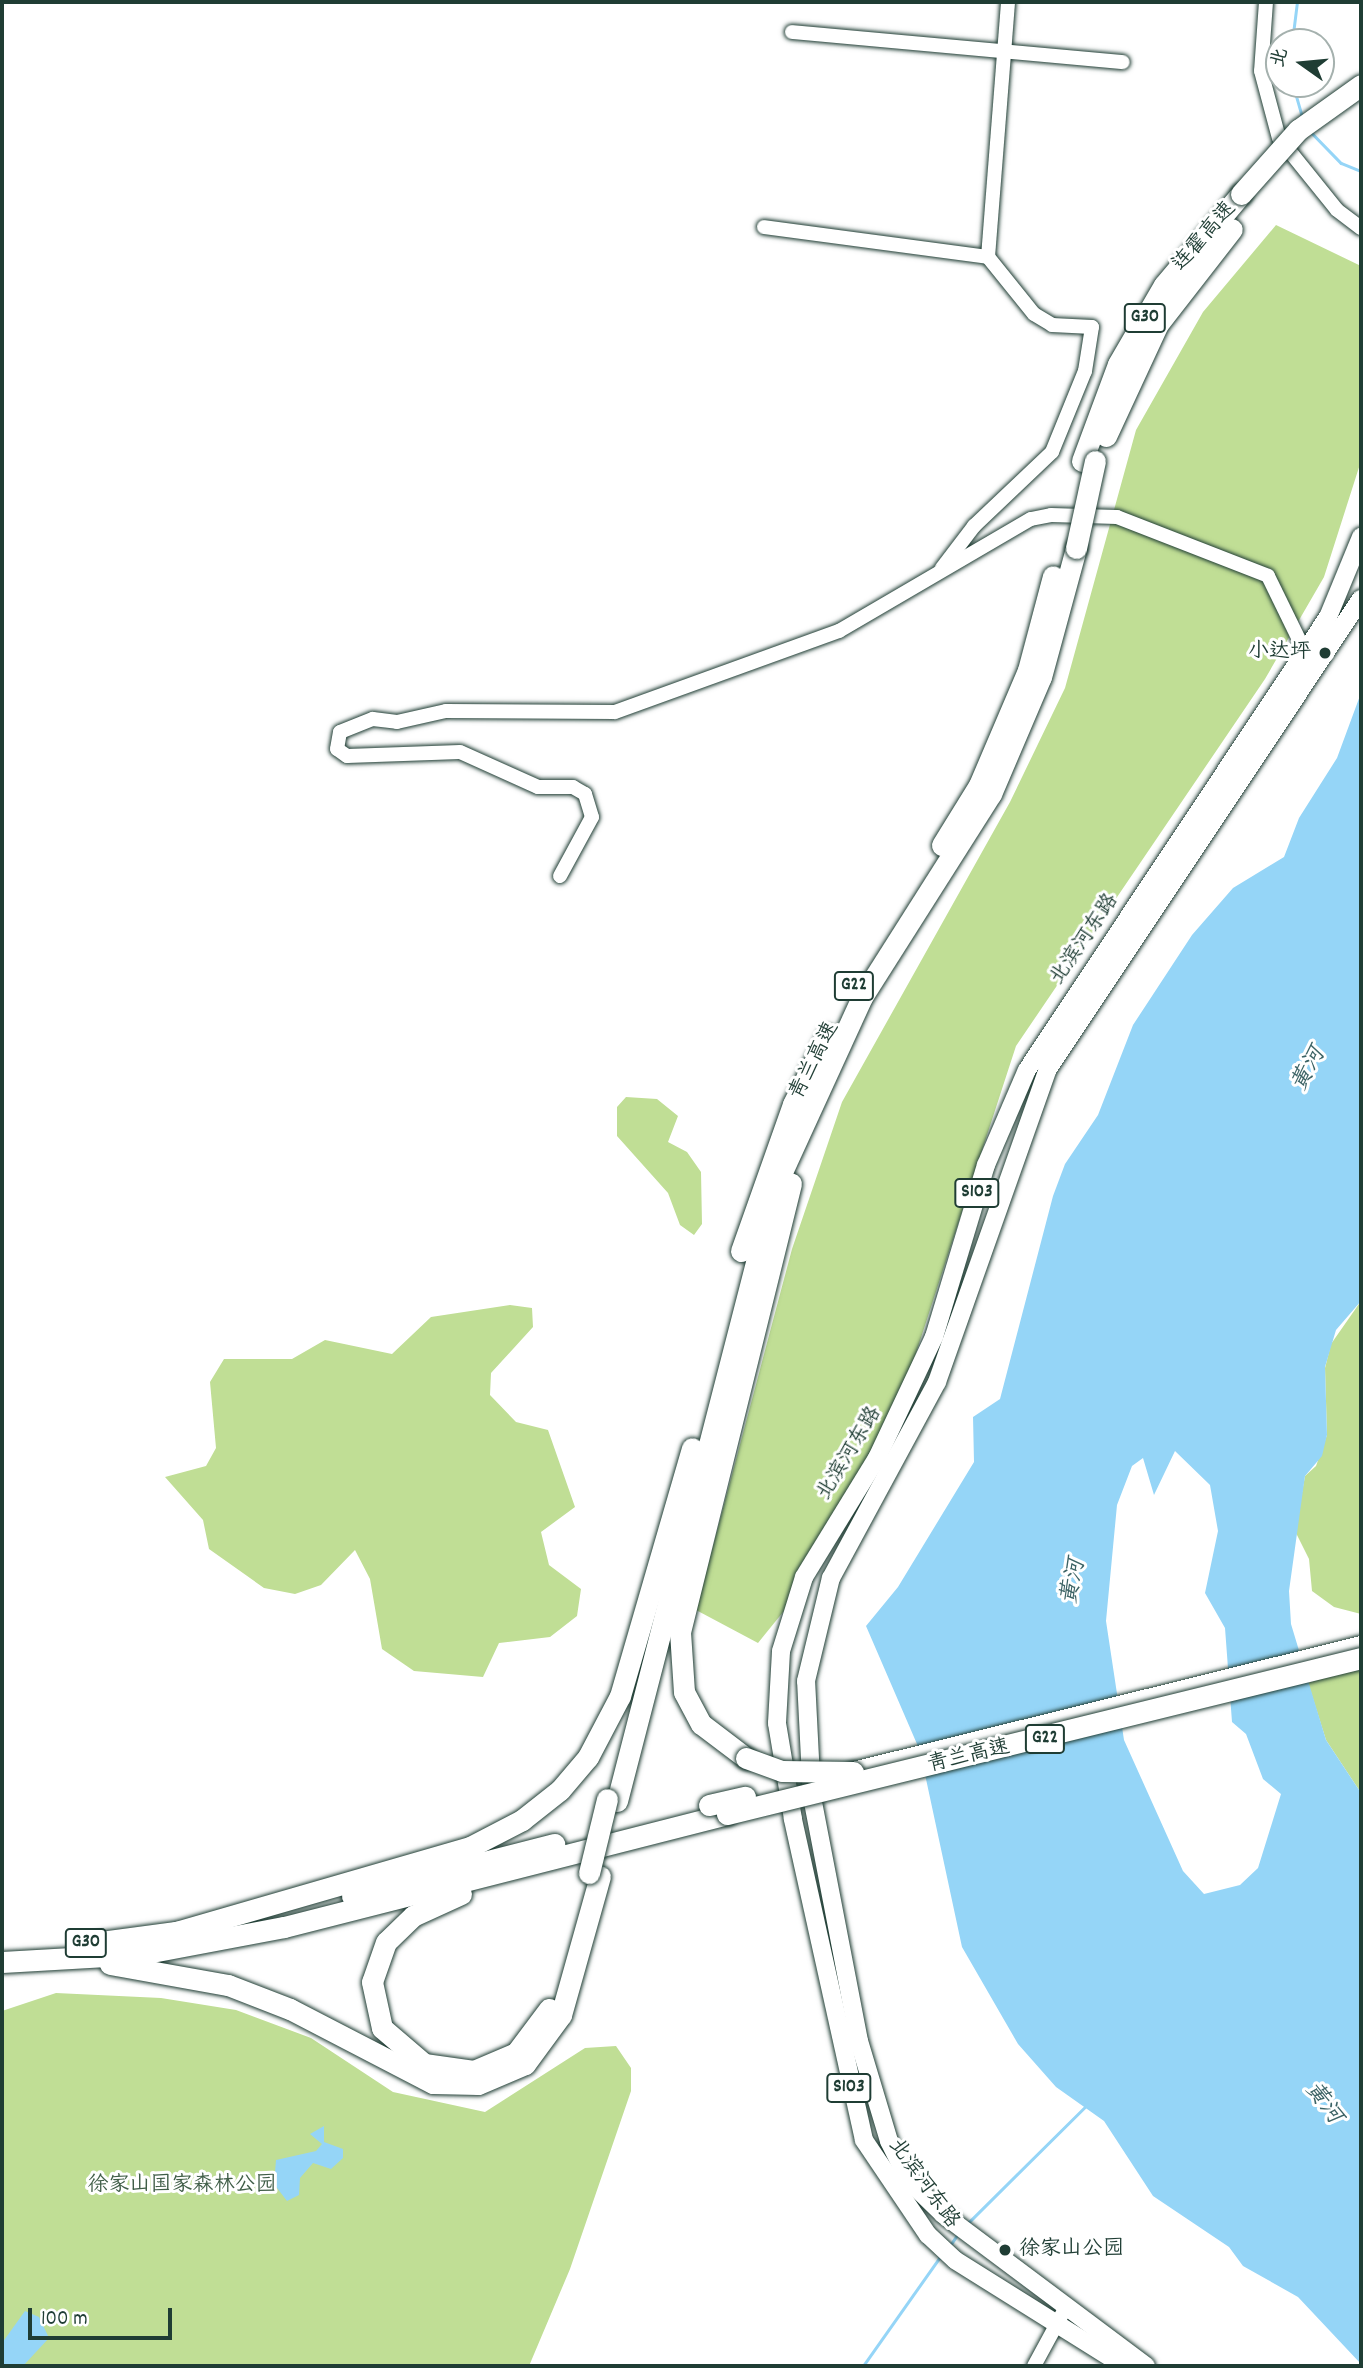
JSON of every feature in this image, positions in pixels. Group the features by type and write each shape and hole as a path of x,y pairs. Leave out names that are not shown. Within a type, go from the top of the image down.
{"highway":[{"name":"连霍高速","path":"1245,201 1298,130 1361,85"},
{"name":"连霍高速","path":"1068,547 1089,461 1118,364 1164,285 1245,201 1330,120 1361,102"},
{"name":"青兰高速","path":"825,1075 862,998 991,794 1041,677 1068,547"},
{"name":"青兰高速","path":"692,1446 749,1217 793,1104 851,991 979,785 1028,670 1068,547"},
{"path":"825,1075 781,1217 680,1632 678,1666 689,1703 719,1742 746,1758 782,1771 853,1772"},
{"path":"612,1800 758,1240 825,1075"},
{"path":"53,1959 228,1985 290,2009 433,2083 478,2084 525,2064 555,2024 595,1874 692,1446"},
{"path":"169,1934 470,1847 522,1820 559,1790 588,1757 621,1696 692,1446"},
{"name":"青兰高速","path":"853,1772 1361,1646"},
{"name":"青兰高速","path":"576,1853 718,1810 1361,1658"},
{"path":"169,1934 280,1914 718,1810 853,1772"},
{"path":"576,1853 466,1892 400,1926 386,1941 373,1982 374,2008 395,2044 441,2070 474,2071 516,2053 550,2007 595,1874"},
{"path":"53,1959 141,1954 284,1927 576,1853"},
{"name":"G30","path":"2,1948 169,1934"},
{"name":"G30","path":"2,1962 53,1959"}],"main road":[{"name":"北滨河东路","path":"1124,2366 956,2260 938,2244 881,2171 852,2103 777,1723 785,1632 804,1577 877,1458 929,1348 986,1165 1023,1079 1328,617 1361,537"},
{"name":"北滨河东路","path":"1146,2366 1065,2309 948,2219 909,2181 889,2141 859,2041 804,1725 813,1637 839,1559 937,1382 1020,1134 1054,1058 1320,670 1361,598"}],"street":[{"path":"941,569 960,541 1052,452 1091,344 1092,327 1052,326 1034,314 988,257 1008,2"},
{"path":"1266,2 1261,71 1279,138 1330,201 1361,228"},
{"path":"792,32 1123,62"},
{"path":"764,227 988,257"},
{"path":"560,876 592,817 585,794 573,787 538,787 460,752 347,756 337,749 340,732 373,719 397,722 446,711 615,712 839,631 941,569 1031,519 1094,512 1117,517 1268,576 1302,653 1320,670"},
{"path":"1034,2366 1054,2324 1065,2309"}],"green space":[{"path":"1276,225 1361,266 1361,461 1324,577 1265,679 1016,1046 902,1396 801,1590 758,1643 696,1610 792,1249 842,1102 1010,802 1065,688 1136,430 1203,312"},
{"path":"626,1097 657,1099 678,1116 668,1142 687,1152 701,1172 702,1224 694,1235 680,1225 668,1193 617,1136 617,1107"},
{"path":"1361,1301 1361,1614 1334,1607 1312,1591 1309,1559 1295,1531 1305,1476 1316,1466 1327,1435 1325,1368 1331,1344"},
{"path":"510,1305 532,1308 533,1327 491,1373 490,1395 516,1422 548,1430 575,1507 541,1532 549,1565 581,1589 577,1616 550,1637 499,1643 483,1677 414,1671 382,1649 370,1579 355,1550 321,1585 295,1594 264,1588 209,1549 203,1520 165,1477 206,1466 216,1448 210,1382 224,1359 292,1359 325,1340 392,1354 431,1317"},
{"path":"1361,1664 1361,1793 1326,1740 1308,1683"},
{"name":"徐家山国家森林公园","path":"56,1993 161,1998 236,2010 311,2038 393,2092 485,2112 585,2048 616,2046 631,2068 631,2091 570,2269 529,2366 2,2366 2,2011"}],"water":[{"name":"黄河","path":"1361,693 1361,1301 1336,1330 1325,1367 1327,1435 1322,1456 1305,1476 1289,1591 1291,1624 1326,1740 1361,1793 1361,2364 1298,2297 1243,2266 1229,2247 1153,2196 1104,2121 1056,2087 1018,2044 962,1947 920,1751 866,1626 898,1587 974,1462 973,1417 1000,1399 1053,1196 1065,1164 1098,1115 1133,1025 1192,935 1233,888 1284,857 1299,818 1337,758","holes":["1175,1451 1210,1485 1218,1531 1205,1593 1225,1628 1232,1722 1246,1734 1263,1779 1281,1794 1258,1868 1240,1885 1204,1894 1183,1871 1124,1740 1106,1621 1117,1505 1132,1466 1143,1458 1154,1495"]},
{"path":"324,2126 324,2142 343,2149 343,2158 331,2169 313,2163 300,2178 299,2195 287,2201 274,2184 276,2160 316,2151 322,2144 310,2134"},
{"path":"25,2311 39,2317 49,2338 23,2366 2,2366 2,2343"}],"waterway":[{"path":"1294,28 1297,2"},
{"path":"1297,98 1303,118"},
{"path":"1311,132 1341,163 1361,171"},
{"path":"966,2225 1085,2107"},
{"path":"949,2247 957,2235"},
{"path":"863,2366 940,2257"}],"place":[{"name":"小达坪","path":"1325,653"},
{"name":"徐家山公园","path":"1005,2250"}]}
